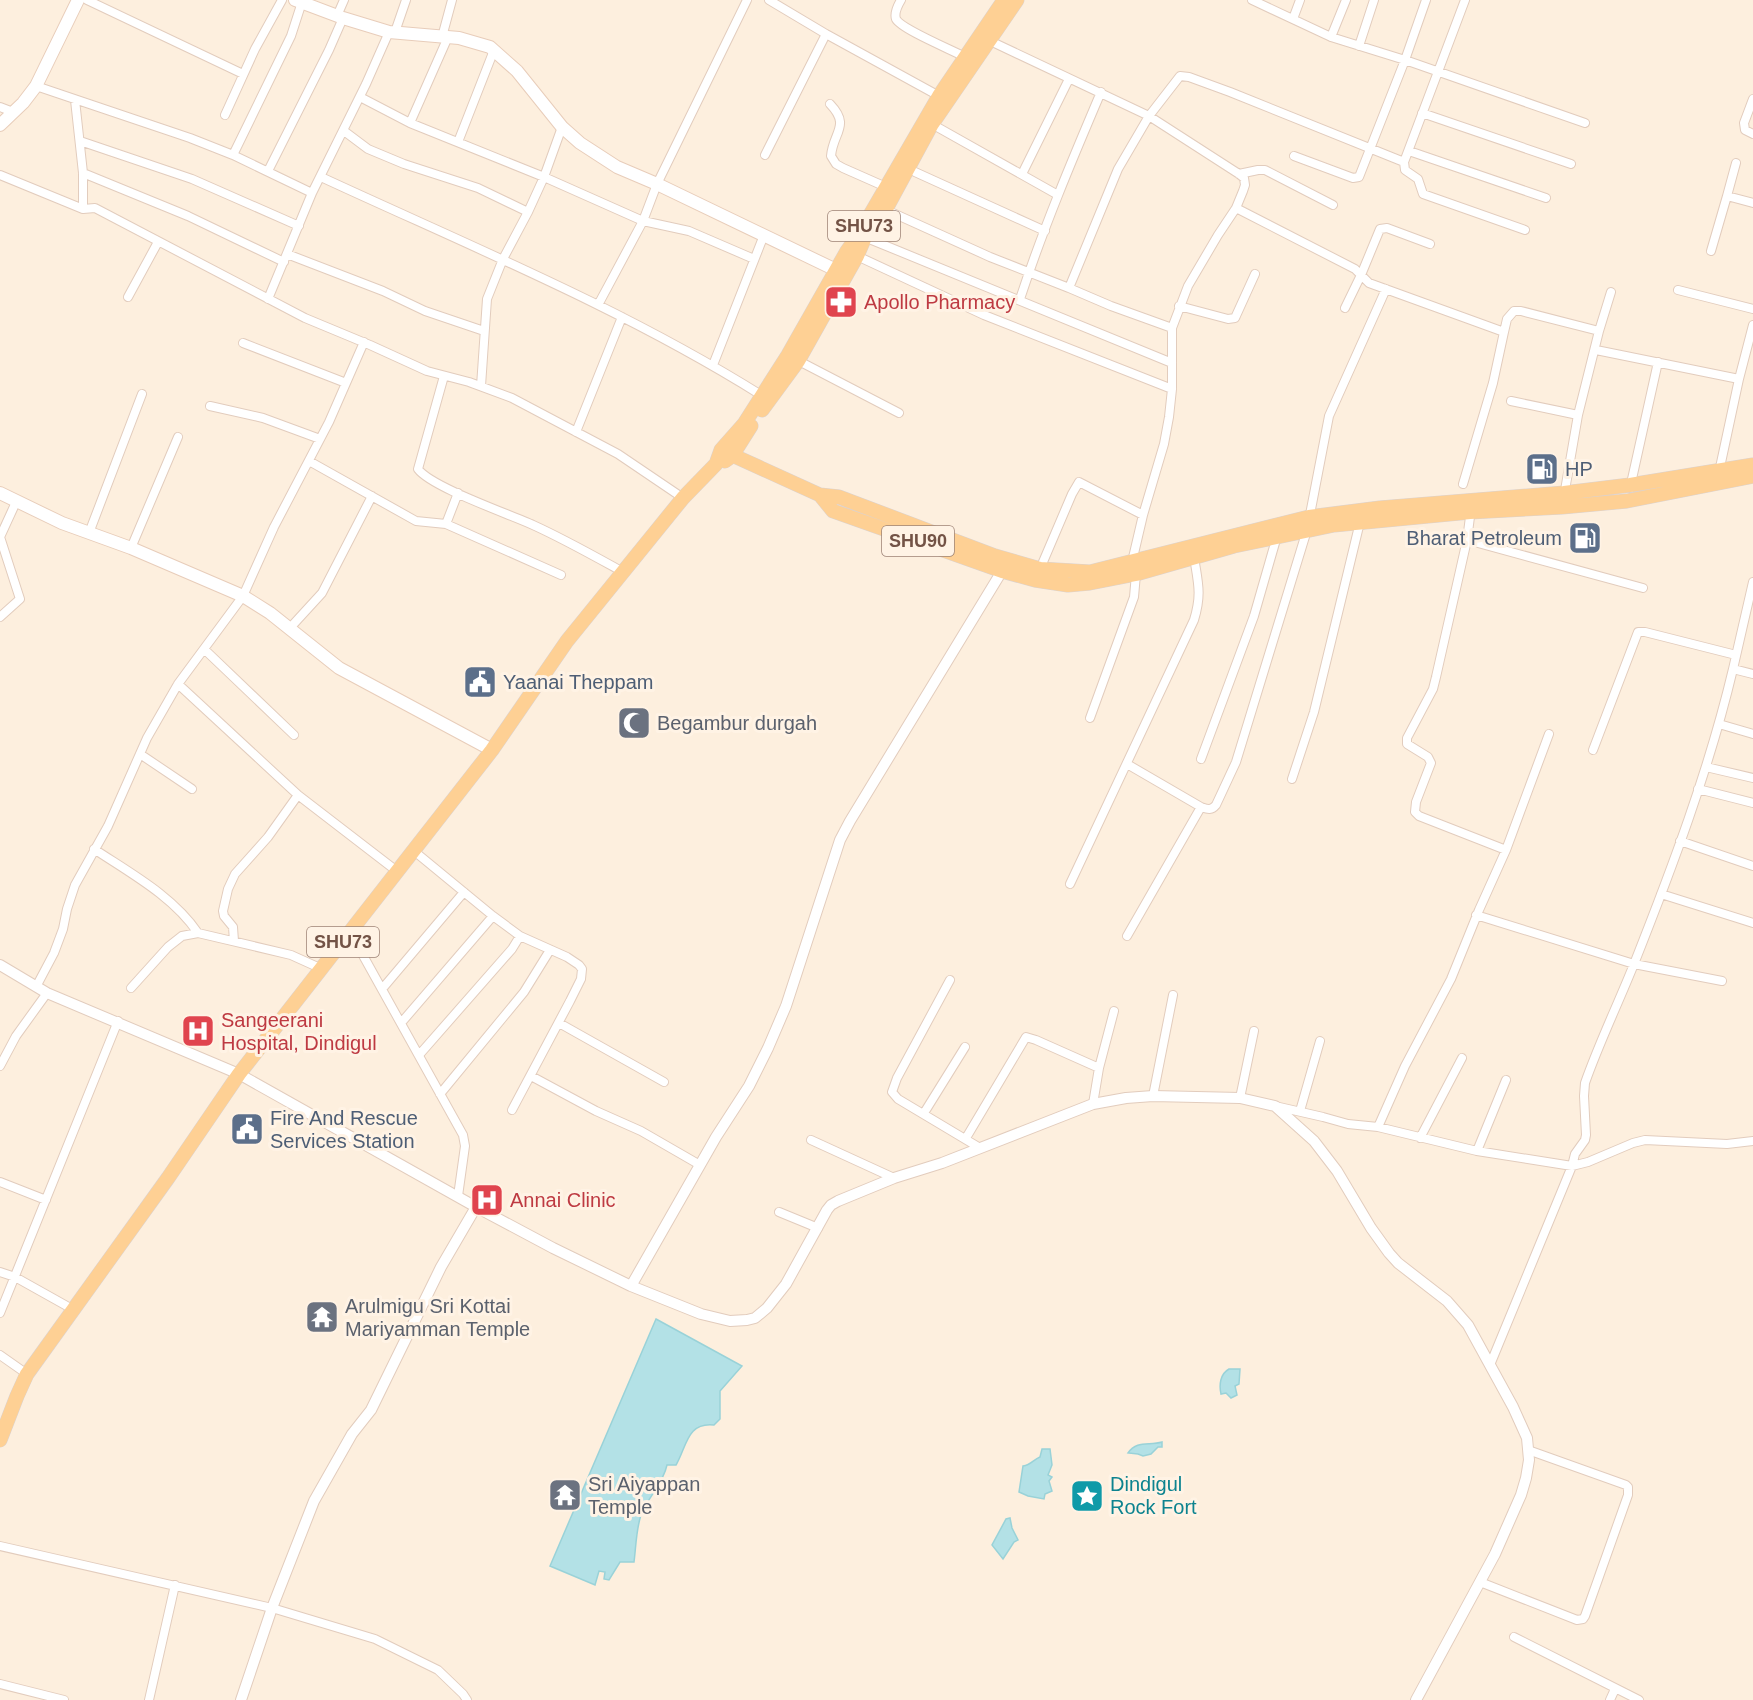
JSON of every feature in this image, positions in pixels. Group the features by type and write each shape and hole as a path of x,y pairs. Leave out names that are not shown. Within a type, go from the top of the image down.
{"main road":[{"path":"0,125 23,103 36,86 78,0"},
{"name":"SHU73","path":"0,1440 27,1374 161,1188 239,1074 492,750 567,641 683,498 727,453 762,395 793,358 836,270 852,254 881,207 886,187 928,122 939,96 965,57 985,38 1004,0"},
{"path":"881,207 928,122 985,38 1017,0"},
{"path":"298,1 340,17 392,32 445,37 476,42 490,47 517,71 562,127 580,143 616,167 657,184 836,270"},
{"path":"727,453 748,432 852,254"},
{"path":"748,432 746,455 752,465"},
{"name":"SHU90","path":"727,453 820,495 833,511 1002,570 1035,580 1068,585 1090,583 1134,568 1194,557 1277,536 1308,524 1360,522 1471,506 1563,500 1627,501 1718,477 1753,476"},
{"path":"1563,500 1630,485 1718,477 1753,465"},
{"path":"0,493 62,523 131,548 243,596 270,613 339,668 492,750"},
{"path":"820,495 839,497 995,556 1040,569 1090,572 1134,568 1380,508 1471,506"}],"street":[{"path":"87,0 243,74"},
{"path":"225,115 243,74 282,0"},
{"path":"268,171 329,50 344,0"},
{"path":"268,299 312,193 406,0"},
{"path":"410,123 445,37 452,0"},
{"path":"598,305 643,221 657,184 747,0"},
{"path":"769,0 939,96"},
{"path":"901,0 895,15 897,20 910,30 965,57"},
{"path":"1252,0 1331,37 1405,60 1585,123"},
{"path":"1293,19 1300,0"},
{"path":"1331,37 1346,0"},
{"path":"1359,46 1374,0"},
{"path":"1294,156 1357,178 1362,174 1426,0"},
{"path":"1465,0 1404,162 1405,170 1418,179 1423,194 1525,230"},
{"path":"233,155 291,36 298,1"},
{"path":"765,155 826,34"},
{"path":"985,38 1149,116 1239,174 1244,178 1245,184 1236,208 1199,265 1179,306 1172,328 1173,363 1169,417 1164,444 1143,515 1134,568 1134,597 1090,718"},
{"path":"458,142 494,50"},
{"path":"1070,288 1118,169 1149,116 1176,80 1184,76 1230,92 1404,162"},
{"path":"1022,174 1069,79"},
{"path":"36,86 190,138 233,155 312,193"},
{"path":"1020,299 1058,195 1101,92"},
{"path":"360,97 410,123 544,177 643,221 689,231 754,258"},
{"path":"1753,99 1744,123 1745,129 1753,134"},
{"path":"75,100 83,173 83,209"},
{"path":"830,104 841,120 831,156 836,164 886,187"},
{"path":"0,106 13,112"},
{"path":"1422,113 1571,164"},
{"path":"928,122 1058,195"},
{"path":"481,386 487,299 502,259 544,177 562,127"},
{"path":"344,131 368,149 478,188 528,212"},
{"path":"80,141 192,179 299,226"},
{"path":"1409,152 1546,198"},
{"path":"1712,251 1736,163"},
{"path":"1239,174 1258,170 1271,172 1333,205"},
{"path":"915,172 1045,231"},
{"path":"83,173 286,258 383,291 424,311 484,331"},
{"path":"0,175 83,209 94,208 304,318 427,371 481,386 512,398 618,454 683,498"},
{"path":"321,177 598,305 713,365 762,395"},
{"path":"1727,196 1753,203"},
{"path":"881,207 990,257 1172,328"},
{"path":"1236,208 1355,268 1369,283 1504,332"},
{"path":"1345,308 1380,229 1387,228 1430,244"},
{"path":"713,365 764,236"},
{"path":"862,236 1173,363"},
{"path":"128,297 158,242"},
{"path":"852,254 984,315 1172,389"},
{"path":"1179,306 1228,319 1235,318 1255,274"},
{"path":"1127,764 1201,807 1209,810 1213,808 1236,762 1308,524 1329,416 1386,289"},
{"path":"1678,290 1753,309"},
{"path":"1563,500 1578,415 1611,292"},
{"path":"1463,484 1493,383 1507,319 1514,311 1599,331"},
{"path":"576,432 622,318"},
{"path":"1718,477 1753,325"},
{"path":"36,987 57,945 75,885 108,826 147,738 178,684 243,596 274,527 320,440 364,342"},
{"path":"243,343 346,383"},
{"path":"1596,350 1739,379"},
{"path":"793,358 899,413"},
{"path":"1627,501 1658,362"},
{"path":"444,376 418,469 426,477 535,526 623,572"},
{"path":"89,533 142,394"},
{"path":"1511,401 1578,415"},
{"path":"210,406 263,418 320,440"},
{"path":"131,548 178,437"},
{"path":"309,461 416,521 446,524 561,575"},
{"path":"1040,569 1079,482 1143,515"},
{"path":"446,524 458,493"},
{"path":"289,629 322,593 372,496"},
{"path":"0,617 20,599 0,537 16,500"},
{"path":"1471,506 1467,540 1436,677 1406,741 1409,746 1428,757 1431,764 1416,802 1415,812 1419,816 1506,850"},
{"path":"1292,779 1314,712 1360,522"},
{"path":"1201,759 1254,616 1277,536"},
{"path":"1467,540 1643,588"},
{"path":"1070,884 1194,620 1199,594 1194,557"},
{"path":"631,1286 700,1165 749,1086 768,1048 786,1006 840,840 1002,570"},
{"path":"1490,1365 1575,1154 1585,1140 1586,1083 1661,894 1706,767 1751,603 1753,582"},
{"path":"1593,750 1638,632 1736,655"},
{"path":"204,649 294,735"},
{"path":"1733,669 1753,674"},
{"path":"178,684 298,795 398,872"},
{"path":"1719,724 1753,734"},
{"path":"1378,1127 1405,1066 1451,979 1476,915 1506,850 1549,734"},
{"path":"140,754 192,789"},
{"path":"1706,767 1753,778"},
{"path":"1698,789 1753,803"},
{"path":"234,941 233,927 224,916 223,911 228,889 235,874 268,837 298,795"},
{"path":"1127,936 1201,807"},
{"path":"1680,841 1753,866"},
{"path":"94,849 178,909 198,933"},
{"path":"414,851 520,936 567,957 582,969 581,979 512,1110"},
{"path":"382,989 464,892"},
{"path":"1661,894 1753,923"},
{"path":"1476,915 1634,964 1722,981"},
{"path":"401,1023 493,916"},
{"path":"131,988 168,946 182,936 198,933 291,955 322,969"},
{"path":"350,933 463,1135 465,1146 458,1196"},
{"path":"418,1056 512,949 520,936"},
{"path":"440,1094 524,992 550,950"},
{"path":"0,965 47,993 239,1074 476,1208 553,1248 631,1286 701,1314 730,1321 755,1318 767,1308 786,1284 831,1205 894,1178 980,1148 1093,1104 1126,1098 1153,1096 1240,1098 1348,1124 1378,1127 1477,1151 1572,1166 1646,1140 1727,1144 1753,1141"},
{"path":"950,980 897,1078 892,1092 898,1099 980,1148"},
{"path":"0,1066 16,1036 47,993"},
{"path":"1153,1096 1173,995"},
{"path":"1093,1104 1099,1068 1114,1011"},
{"path":"0,1313 118,1022"},
{"path":"559,1023 664,1082"},
{"path":"1240,1098 1254,1031"},
{"path":"966,1138 1026,1037 1099,1068"},
{"path":"1300,1111 1320,1041"},
{"path":"924,1113 965,1047"},
{"path":"1420,1137 1462,1058"},
{"path":"531,1076 596,1111 641,1131 700,1165"},
{"path":"1477,1151 1506,1080"},
{"path":"1275,1106 1314,1141 1338,1172 1371,1228 1389,1253 1398,1263 1448,1301 1468,1325 1513,1407 1527,1438 1529,1461 1527,1478 1521,1495 1495,1554 1416,1700"},
{"path":"811,1140 894,1178"},
{"path":"0,1182 46,1200"},
{"path":"241,1700 272,1608 314,1501 352,1434 374,1403 441,1267 476,1208"},
{"path":"779,1212 818,1228"},
{"path":"0,1272 15,1277 74,1310"},
{"path":"0,1355 27,1374"},
{"path":"1480,1581 1577,1620 1585,1616 1628,1495 1628,1487 1528,1450"},
{"path":"0,1546 272,1608 375,1639 438,1670 467,1700"},
{"path":"149,1700 175,1586"},
{"path":"1514,1637 1639,1700"},
{"path":"0,1684 64,1700"},
{"path":"1610,1700 1615,1689"}],"water":[{"path":"656,1319 742,1366 720,1391 720,1419 714,1425 698,1427 693,1431 676,1465 667,1465 641,1515 634,1562 620,1562 609,1580 604,1579 605,1572 599,1571 595,1585 550,1566"},
{"path":"1229,1369 1240,1369 1239,1384 1235,1386 1237,1395 1231,1398 1226,1393 1221,1394 1220,1387 1222,1377"},
{"path":"1162,1442 1162,1447 1158,1447 1151,1454 1143,1456 1128,1453 1135,1446"},
{"path":"1042,1449 1050,1449 1052,1465 1048,1475 1052,1477 1049,1481 1052,1491 1045,1494 1044,1499 1019,1492 1023,1466 1040,1457"},
{"path":"1010,1518 1018,1540 1014,1542 1003,1559 992,1545 1006,1519"}],"place":[{"name":"Apollo Pharmacy","path":"841,302"},
{"name":"HP","path":"1542,469"},
{"name":"Bharat Petroleum","path":"1585,538"},
{"name":"Yaanai Theppam","path":"480,682"},
{"name":"Begambur durgah","path":"634,723"},
{"name":"Sangeerani Hospital, Dindigul","path":"198,1031"},
{"name":"Fire And Rescue Services Station","path":"247,1129"},
{"name":"Annai Clinic","path":"487,1200"},
{"name":"Arulmigu Sri Kottai Mariyamman Temple","path":"322,1317"},
{"name":"Sri Aiyappan Temple","path":"565,1495"},
{"name":"Dindigul Rock Fort","path":"1087,1496"}]}
